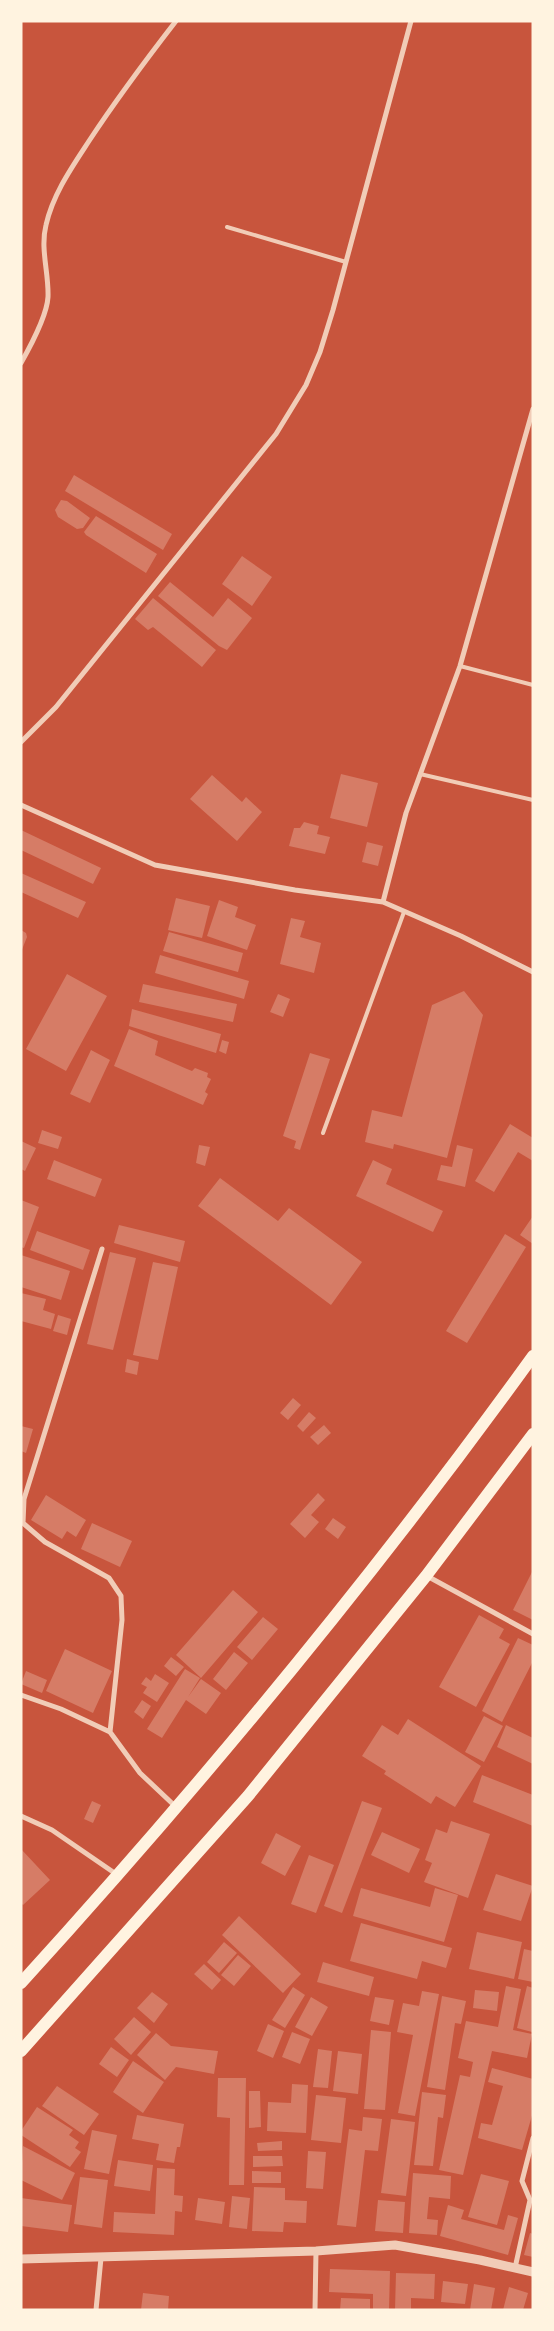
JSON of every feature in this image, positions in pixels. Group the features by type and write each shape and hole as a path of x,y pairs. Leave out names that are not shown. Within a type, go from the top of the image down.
{"main road":[{"path":"21,1983 119,1876 245,1728 393,1543 533,1356"},
{"path":"21,2051 248,1796 426,1576 532,1435"}],"street":[{"path":"21,364 35,338 48,299 43,248 45,226 54,199 76,160 121,93 176,21"},
{"path":"21,742 56,707 276,434 306,385 320,352 346,262 411,21"},
{"path":"384,902 406,813 460,666 533,410"},
{"path":"21,805 155,865 295,890 384,902 461,936 533,972"},
{"path":"102,1249 24,1498 23,1523 45,1542 109,1578 121,1596 122,1620 110,1732"},
{"path":"426,1576 533,1634"},
{"path":"21,1695 61,1709 110,1732 140,1773 177,1808"},
{"path":"21,1816 52,1830 119,1876"},
{"path":"515,2268 530,2200 522,2181 533,2138"},
{"path":"21,2259 316,2251 395,2245 480,2260 533,2272"},
{"path":"315,2310 316,2251"},
{"path":"96,2310 102,2258"}],"lane":[{"path":"227,227 346,262"},
{"path":"460,666 533,685"},
{"path":"420,774 533,800"},
{"path":"323,1133 404,912"}],"building":[{"path":"74,475 172,534 163,550 65,491"},
{"path":"61,500 67,501 90,518 83,528 77,529 58,517 55,510"},
{"path":"96,516 157,554 146,573 86,535 84,532"},
{"path":"242,556 272,577 252,606 222,584"},
{"path":"170,582 213,617 228,598 252,618 227,650 219,646 158,596"},
{"path":"153,598 216,650 202,667 153,627 148,630 135,619"},
{"path":"341,774 378,783 367,827 330,818"},
{"path":"212,775 242,802 246,797 262,812 237,841 190,799"},
{"path":"304,822 319,826 317,834 330,837 325,854 289,846 294,828 300,828"},
{"path":"21,830 101,868 93,884 21,850"},
{"path":"367,842 383,846 378,866 362,862"},
{"path":"21,873 86,902 78,918 21,892"},
{"path":"176,898 210,906 202,938 168,930"},
{"path":"219,900 238,907 235,917 256,925 247,950 207,936"},
{"path":"291,918 305,921 300,937 321,943 314,973 280,964"},
{"path":"21,930 26,933 27,937 21,952"},
{"path":"169,932 243,953 238,972 163,951"},
{"path":"160,955 249,981 244,999 155,973"},
{"path":"67,974 107,996 66,1071 26,1049"},
{"path":"143,984 237,1004 233,1022 139,1002"},
{"path":"464,991 483,1015 447,1158 394,1144 393,1149 365,1142 372,1110 402,1117 432,1005"},
{"path":"278,994 290,999 283,1017 270,1012"},
{"path":"132,1009 221,1034 216,1053 129,1026"},
{"path":"129,1029 158,1041 155,1055 192,1071 195,1068 208,1073 207,1077 211,1079 205,1092 208,1094 203,1105 114,1066"},
{"path":"222,1040 229,1042 226,1054 219,1051"},
{"path":"91,1050 110,1060 90,1103 70,1094"},
{"path":"310,1053 330,1059 300,1150 294,1148 296,1141 283,1136"},
{"path":"510,1124 533,1138 533,1161 518,1152 494,1192 475,1181"},
{"path":"42,1130 62,1137 58,1149 38,1143"},
{"path":"21,1141 36,1148 25,1171 21,1169"},
{"path":"199,1145 210,1147 205,1166 196,1163"},
{"path":"457,1145 473,1149 465,1187 437,1180 441,1165 452,1167"},
{"path":"54,1160 102,1179 95,1197 47,1179"},
{"path":"373,1160 392,1169 386,1184 443,1211 433,1232 356,1196"},
{"path":"220,1178 278,1221 289,1208 362,1262 331,1305 198,1206"},
{"path":"21,1200 39,1207 24,1248 21,1247"},
{"path":"533,1216 533,1244 520,1235"},
{"path":"119,1225 185,1241 180,1262 114,1243"},
{"path":"37,1231 90,1250 83,1270 30,1250"},
{"path":"505,1234 526,1247 467,1343 446,1331"},
{"path":"110,1252 136,1258 113,1350 87,1344"},
{"path":"21,1255 70,1271 61,1300 21,1287"},
{"path":"153,1262 178,1267 158,1360 133,1355"},
{"path":"21,1293 46,1299 43,1310 55,1314 51,1329 21,1321"},
{"path":"58,1315 71,1319 67,1335 53,1331"},
{"path":"127,1359 139,1362 137,1375 125,1372"},
{"path":"293,1398 301,1405 288,1420 280,1413"},
{"path":"309,1412 316,1418 303,1432 297,1426"},
{"path":"324,1425 331,1433 318,1445 310,1437"},
{"path":"21,1426 33,1429 26,1453 21,1451"},
{"path":"318,1493 325,1500 311,1515 319,1522 305,1538 290,1524"},
{"path":"46,1495 86,1520 76,1537 67,1531 62,1539 31,1520"},
{"path":"333,1518 346,1527 338,1539 325,1529"},
{"path":"92,1523 132,1541 120,1567 81,1549"},
{"path":"533,1570 533,1620 513,1610"},
{"path":"233,1590 258,1612 201,1678 176,1655"},
{"path":"479,1615 504,1629 499,1638 510,1644 476,1707 439,1687"},
{"path":"263,1617 278,1629 252,1660 237,1647"},
{"path":"518,1638 533,1645 533,1661 502,1722 482,1711"},
{"path":"65,1649 112,1671 93,1713 46,1691"},
{"path":"234,1652 248,1663 226,1690 213,1679"},
{"path":"171,1657 184,1667 176,1676 164,1666"},
{"path":"185,1669 200,1678 188,1697 201,1679 221,1693 206,1714 186,1700 162,1738 147,1729"},
{"path":"26,1671 47,1680 42,1693 21,1684"},
{"path":"155,1674 169,1683 157,1702 143,1693 147,1687 141,1684 146,1677 151,1681"},
{"path":"142,1700 151,1706 143,1719 134,1712"},
{"path":"484,1716 503,1726 484,1762 465,1752"},
{"path":"408,1719 481,1766 455,1807 436,1796 431,1804 384,1774 386,1771 362,1756 382,1725 398,1735"},
{"path":"506,1725 533,1738 533,1764 497,1747"},
{"path":"482,1775 533,1795 533,1826 473,1802"},
{"path":"92,1801 101,1805 93,1823 84,1819"},
{"path":"362,1801 382,1808 342,1913 324,1906"},
{"path":"451,1821 490,1834 468,1898 424,1882 432,1863 425,1860 436,1829 447,1833"},
{"path":"382,1832 420,1849 409,1873 371,1855"},
{"path":"276,1833 301,1846 285,1876 261,1863"},
{"path":"21,1849 50,1880 23,1905 21,1903"},
{"path":"309,1855 334,1865 316,1913 291,1904"},
{"path":"496,1874 533,1886 521,1921 483,1910"},
{"path":"361,1888 430,1907 435,1888 458,1895 444,1942 353,1916"},
{"path":"239,1916 301,1974 283,1993 222,1935"},
{"path":"361,1923 452,1948 446,1968 422,1961 417,1979 350,1961"},
{"path":"477,1932 522,1942 514,1979 469,1969"},
{"path":"224,1942 237,1953 219,1973 207,1962"},
{"path":"524,1949 533,1951 533,1982 518,1979"},
{"path":"238,1955 251,1966 234,1986 221,1975"},
{"path":"323,1962 374,1977 369,1996 317,1982"},
{"path":"204,1964 221,1980 212,1990 194,1974"},
{"path":"506,1986 521,1989 513,2030 532,2034 527,2058 492,2051 463,2175 439,2170 460,2075 470,2077 473,2062 458,2058 466,2021 498,2027"},
{"path":"527,1986 533,1988 532,2032 517,2028"},
{"path":"293,1987 305,1995 285,2028 272,2020"},
{"path":"475,1990 499,1992 497,2011 473,2008"},
{"path":"422,1991 439,1994 415,2116 398,2113 413,2035 397,2032 403,2003 419,2006"},
{"path":"152,1992 168,2004 154,2023 137,2008"},
{"path":"442,1996 466,2001 461,2024 455,2023 445,2090 427,2087"},
{"path":"311,1997 328,2007 312,2036 295,2027"},
{"path":"375,1997 394,2000 389,2025 370,2021"},
{"path":"134,2017 151,2032 131,2055 114,2039"},
{"path":"268,2024 284,2031 273,2058 257,2051"},
{"path":"371,2030 391,2032 385,2110 364,2109"},
{"path":"292,2032 310,2039 300,2064 282,2057"},
{"path":"156,2033 171,2046 218,2051 214,2074 176,2067 165,2080 137,2055"},
{"path":"111,2047 129,2060 117,2077 99,2064"},
{"path":"318,2049 332,2051 328,2088 313,2087"},
{"path":"338,2051 362,2054 358,2094 333,2091"},
{"path":"133,2061 164,2082 143,2113 113,2092"},
{"path":"492,2068 533,2079 533,2112 522,2150 478,2138 481,2123 492,2125 503,2086 488,2082"},
{"path":"218,2078 246,2078 244,2185 229,2185 230,2118 217,2117"},
{"path":"292,2084 308,2085 306,2133 267,2131 268,2102 291,2103"},
{"path":"57,2086 99,2114 84,2135 42,2106"},
{"path":"249,2091 260,2091 261,2127 249,2128"},
{"path":"422,2092 446,2095 443,2118 438,2117 433,2166 414,2165"},
{"path":"316,2095 346,2098 341,2143 311,2140"},
{"path":"37,2107 73,2130 69,2135 79,2142 75,2148 81,2152 70,2167 21,2135 21,2131"},
{"path":"137,2115 184,2124 180,2147 177,2147 174,2163 156,2160 159,2144 132,2139"},
{"path":"363,2117 382,2119 378,2151 365,2150 356,2227 337,2225 349,2129 362,2131"},
{"path":"391,2119 415,2122 406,2196 381,2193"},
{"path":"92,2130 117,2135 109,2174 84,2169"},
{"path":"282,2141 282,2150 258,2151 257,2143"},
{"path":"23,2146 75,2173 62,2200 21,2180"},
{"path":"308,2151 326,2152 323,2189 306,2188"},
{"path":"253,2156 282,2156 283,2166 253,2167"},
{"path":"118,2160 153,2165 150,2191 114,2186"},
{"path":"157,2168 175,2169 174,2195 183,2196 182,2212 175,2211 174,2235 113,2232 114,2212 155,2214"},
{"path":"252,2171 281,2172 281,2183 252,2183"},
{"path":"413,2173 451,2176 450,2199 429,2197 427,2219 438,2220 437,2235 409,2233"},
{"path":"481,2174 509,2181 497,2225 468,2217"},
{"path":"80,2177 108,2180 102,2228 74,2224"},
{"path":"254,2187 285,2188 285,2200 307,2201 306,2223 284,2222 283,2232 252,2231"},
{"path":"232,2196 250,2198 247,2229 229,2227"},
{"path":"21,2198 72,2205 68,2232 21,2226"},
{"path":"198,2198 225,2202 222,2224 195,2220"},
{"path":"378,2200 405,2202 403,2233 375,2231"},
{"path":"448,2205 464,2210 461,2219 504,2230 508,2215 518,2218 508,2255 440,2236"},
{"path":"530,2233 533,2234 533,2257 524,2255"},
{"path":"330,2269 390,2271 389,2310 373,2310 373,2294 329,2292"},
{"path":"396,2273 435,2274 434,2299 411,2298 411,2310 395,2310"},
{"path":"443,2281 468,2284 465,2304 441,2302"},
{"path":"474,2284 495,2288 491,2310 470,2310"},
{"path":"509,2287 528,2293 523,2310 503,2310"},
{"path":"143,2293 169,2296 168,2310 141,2310"},
{"path":"341,2298 370,2299 370,2310 340,2310"}]}
